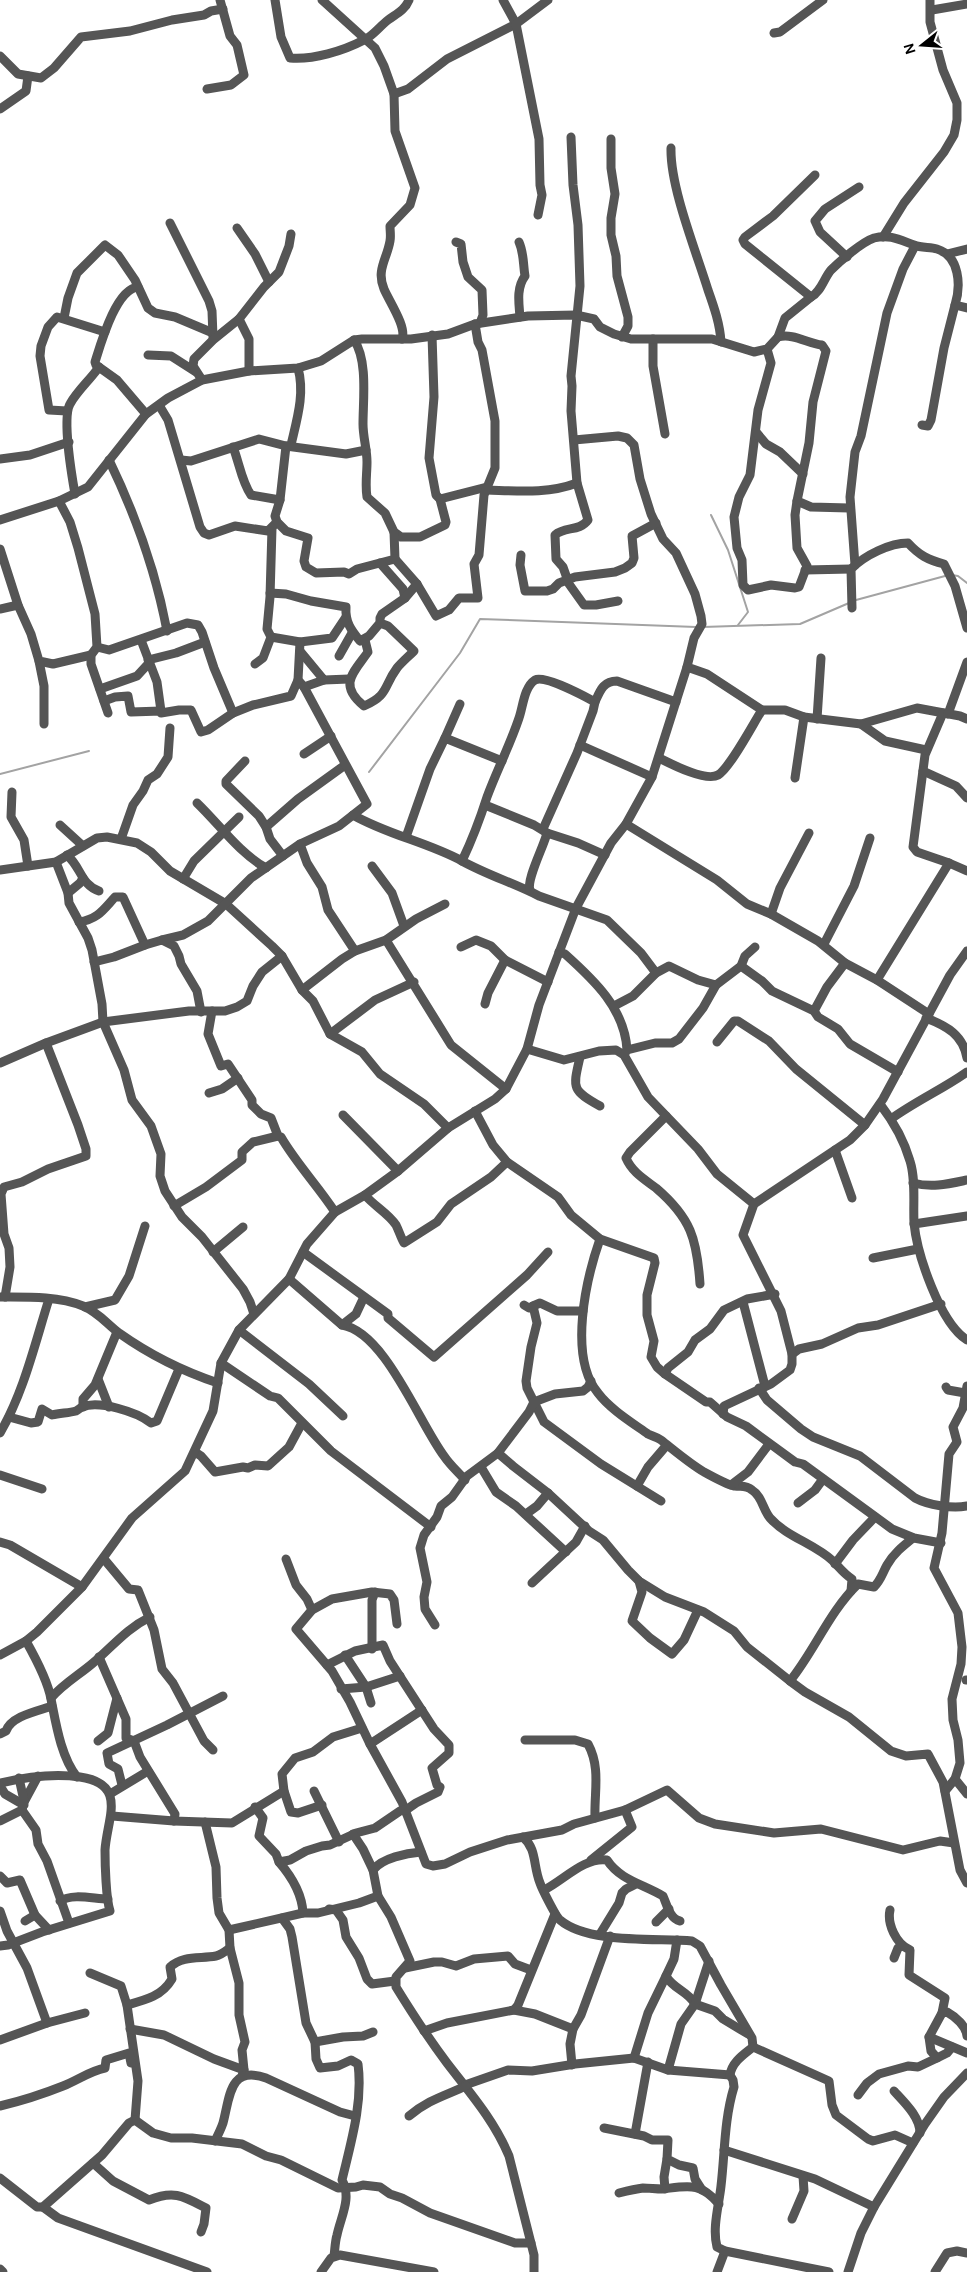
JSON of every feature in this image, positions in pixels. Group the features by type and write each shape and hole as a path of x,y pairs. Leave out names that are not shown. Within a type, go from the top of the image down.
{"street":[{"path":"275,0 281,36 290,58 324,54 366,40 386,22 406,8 409,0"},
{"path":"503,0 516,24 539,139 542,195 538,215"},
{"path":"394,94 408,89 447,60 516,24 548,0"},
{"path":"774,33 780,32 822,0"},
{"path":"883,237 904,203 944,152 954,135 957,120 958,104 943,70 930,22 932,10 930,0"},
{"path":"327,1 378,53 394,94 395,131 415,188 410,205 390,226 390,241 380,269 384,288 393,303 403,330 402,339"},
{"path":"0,56 18,74 41,78 54,68 81,37 130,31 172,20 204,15 221,4 230,36 237,45 244,74 231,85 207,89"},
{"path":"932,10 967,4"},
{"path":"0,109 26,91 28,76"},
{"path":"571,137 573,186 579,243 580,286 570,376 577,483 588,520 580,528 558,532 555,535 554,542 556,559 563,567 567,580 584,605 618,601"},
{"path":"610,139 611,168 615,194 611,218 611,235 616,256 617,276 628,317 628,326 622,337"},
{"path":"671,148 671,161 716,312 721,342"},
{"path":"811,297 751,250 743,240 816,175"},
{"path":"847,257 820,232 815,221 826,209 858,187"},
{"path":"170,223 209,301 213,336"},
{"path":"237,228 255,254 269,282"},
{"path":"196,372 194,359 213,336 239,319 279,272 290,246 292,234"},
{"path":"0,520 59,501 88,487 146,414 168,398 202,380 249,371 298,368 321,361 354,340 402,339 448,334 478,324 520,318 576,315 594,319 600,327 630,339 691,337 712,339 754,352 767,349 778,337 785,318 816,295 832,270 864,243 874,238 883,237 896,237 915,246 938,250 947,254 956,268 958,296 944,348 931,420 928,426 922,425"},
{"path":"354,340 360,350 364,396 363,437 366,450 365,485 367,497 386,512 394,532 395,559 417,584 436,616 449,610 459,598 478,598 474,564 479,555 484,496 495,468 495,421 482,350 478,342 478,324 483,315 482,290 468,277 463,262 461,244 456,242"},
{"path":"519,242 524,252 522,261 525,276 521,282 518,297 520,318"},
{"path":"64,318 68,298 77,273 105,245 118,255 138,287 148,308 155,313 175,317 213,336"},
{"path":"852,608 853,567 849,508 855,452 861,436 867,399 880,350 887,313 900,276 915,246"},
{"path":"947,254 967,249"},
{"path":"138,287 132,287 125,292 109,319 95,362 98,367 116,380 146,414"},
{"path":"955,305 967,308"},
{"path":"66,411 49,410 44,384 44,371 40,363 40,346 48,327 57,317 105,332"},
{"path":"239,319 249,339 249,371"},
{"path":"767,349 771,363 758,410 750,475 739,497 734,517 737,548 742,560 742,585 744,588 752,591 759,587 771,585 799,587 807,566 798,548 795,515 809,443 813,402 826,351 822,345 811,344 787,334 778,337"},
{"path":"394,532 401,537 420,537 445,525 446,522 440,499 436,495 429,458 434,397 432,335"},
{"path":"654,339 653,366 665,434"},
{"path":"148,355 171,356 196,372 202,380"},
{"path":"75,494 69,463 66,411 71,402 92,378 98,367"},
{"path":"298,368 302,382 301,398 288,446 280,500 274,525 267,629 271,637 300,646 332,638 346,617"},
{"path":"159,405 168,420 185,463 200,527 204,532 209,535 235,526 268,531 274,525"},
{"path":"756,432 766,444 780,452 803,474"},
{"path":"0,1655 26,1641 82,1587 132,1518 184,1471 195,1452 213,1411 221,1363 240,1330 289,1279 303,1252 335,1212 365,1195 398,1171 448,1128 495,1099 506,1089 527,1049 539,1005 576,908 611,843 626,824 652,777 687,667 694,638 702,624 695,594 676,553 663,539 656,523 640,479 634,445 627,438 618,436 574,440"},
{"path":"185,463 259,439 288,446 346,454 366,450"},
{"path":"0,459 30,455 69,442"},
{"path":"233,447 242,468 245,486 251,495 280,500"},
{"path":"109,460 140,531 142,544 161,597 167,631"},
{"path":"440,499 487,489 532,492 562,489 577,483"},
{"path":"59,501 70,522 95,614 97,647 91,655 91,664 108,713"},
{"path":"798,501 811,508 849,508"},
{"path":"521,554 520,565 525,591 547,591 575,576 615,572 625,568 632,563 634,558 632,536 656,523"},
{"path":"274,525 308,538 304,561 306,567 316,573 344,572 349,574 357,569 395,559"},
{"path":"805,570 853,567 896,543 908,543 919,555 944,564 955,586 967,628"},
{"path":"0,549 18,605 32,634 39,661 44,686 44,724"},
{"path":"380,563 403,590 405,598"},
{"path":"270,593 286,594 311,601 346,607 346,617 352,633 360,641 365,640 380,623 382,614 405,598 417,584"},
{"path":"0,609 18,605"},
{"path":"97,647 110,650 187,623 195,623 198,625 206,642 214,668 233,713"},
{"path":"365,640 368,652 349,679 351,693 364,706 375,701 384,693 397,669 414,651 388,626 380,623"},
{"path":"339,656 352,633"},
{"path":"255,664 263,658 271,637"},
{"path":"141,640 157,682 161,713 191,710 201,732 208,730 233,713 258,704 291,696 301,684 324,680 349,679"},
{"path":"100,689 137,676 149,661 206,642"},
{"path":"300,646 324,680"},
{"path":"94,962 192,931 208,921 251,878 300,844 339,826 366,804 366,800 301,684 300,646"},
{"path":"39,661 53,664 91,655"},
{"path":"817,719 821,658"},
{"path":"967,662 945,713 926,750 913,847 917,852 949,862 967,871"},
{"path":"687,667 707,674 762,710 785,710 804,718 850,721 861,724 885,741 926,750"},
{"path":"462,860 472,840 519,718 530,684 536,679 543,678 578,692 594,702"},
{"path":"530,890 530,880 543,848 545,831 593,711 594,702 603,686 609,681 617,681 676,702"},
{"path":"104,701 115,697 128,696 131,712 161,710"},
{"path":"406,837 430,770 460,704"},
{"path":"861,724 900,714 911,709 945,713 967,719"},
{"path":"659,758 708,778 718,775 734,756 762,710"},
{"path":"794,778 804,718"},
{"path":"121,838 133,805 148,780 157,774 168,757 170,728"},
{"path":"304,754 331,736"},
{"path":"445,738 502,762"},
{"path":"580,745 652,777"},
{"path":"245,761 226,781 226,784 259,816 266,827 270,839 283,856"},
{"path":"266,827 298,799 346,765"},
{"path":"923,771 956,786 967,798"},
{"path":"12,792 12,817 24,840 28,866"},
{"path":"197,803 252,860 266,868"},
{"path":"485,805 605,854"},
{"path":"353,816 387,832 406,837 462,860 492,876 530,890 539,896 607,920 641,953 656,973"},
{"path":"183,879 194,861 239,817"},
{"path":"626,824 717,880 748,904 772,914 824,944 845,963 876,980 958,1035 965,1046 967,1058"},
{"path":"60,825 83,846"},
{"path":"772,914 783,881 810,833"},
{"path":"0,870 56,862 97,838 121,838 136,843 151,852 159,862 183,879 226,904 282,956 302,990 313,1001 330,1034 362,1052 380,1074 424,1104 448,1128"},
{"path":"824,944 854,886 870,838"},
{"path":"300,844 307,863 322,887 328,910 355,951"},
{"path":"67,855 76,863 86,884 99,891"},
{"path":"56,862 68,893 69,904 88,938 102,1004 103,1022 124,1070 132,1100 151,1126 160,1154 160,1176 174,1206 243,1290 254,1314"},
{"path":"876,980 949,862"},
{"path":"372,866 392,893 404,926"},
{"path":"68,893 83,878"},
{"path":"79,922 88,921 104,912 114,897 123,897 145,945"},
{"path":"302,990 355,951 386,940 404,926 445,904"},
{"path":"162,940 174,946 181,964 197,991 201,1012"},
{"path":"386,940 414,982 451,1045 506,1089"},
{"path":"461,947 476,940 491,946 505,960 548,982"},
{"path":"527,1049 564,1060 599,1051 616,1050 626,1052 655,1043 672,1043 679,1039 703,1008 716,985 741,966 744,956 755,947"},
{"path":"724,1414 724,1406 762,1387 790,1370 792,1354 781,1310 775,1294 743,1235 754,1204 850,1140 865,1125 880,1104 950,975 967,951"},
{"path":"559,952 565,954 595,983 614,1006 627,1040 626,1052 648,1097 698,1149 717,1174 754,1204"},
{"path":"0,1063 46,1043 103,1022 189,1011 225,1011 237,1008 247,1001 253,986 262,972 282,956"},
{"path":"485,1004 488,992 505,960"},
{"path":"814,1010 827,987 845,963"},
{"path":"614,1006 633,996 656,973 669,966 698,980 716,985"},
{"path":"741,966 779,995 814,1010 818,1017 838,1029 850,1044 898,1072"},
{"path":"330,1034 375,1000 414,982"},
{"path":"212,1011 208,1034 221,1066 228,1064 252,1100 252,1105 261,1114 271,1118 278,1136 281,1137 286,1149 295,1157 335,1212"},
{"path":"717,1042 734,1021 738,1021 770,1041 796,1069 865,1125"},
{"path":"46,1043 78,1125 86,1149 86,1156 48,1168 22,1182 4,1187 1,1194 2,1234 9,1248 10,1267 2,1297 49,1298 85,1307 106,1320 117,1332 154,1356 179,1369 218,1383"},
{"path":"580,1057 575,1081 576,1089 581,1096 600,1106"},
{"path":"891,1119 915,1102 951,1083 967,1072"},
{"path":"208,1093 222,1089 238,1078"},
{"path":"880,1104 891,1119 911,1162 914,1224 918,1249 924,1269 950,1323 967,1340"},
{"path":"475,1112 493,1145 508,1162 558,1197 571,1215 600,1239 654,1258 655,1263 647,1295 647,1315 654,1341 651,1357 657,1367 665,1374 706,1402 731,1402"},
{"path":"343,1115 398,1171"},
{"path":"666,1116 626,1158 632,1170 671,1202 687,1224 697,1246 700,1284"},
{"path":"174,1206 206,1187 242,1160 242,1152 253,1142 278,1136"},
{"path":"835,1150 852,1198"},
{"path":"365,1195 396,1225 404,1244 436,1222 451,1204 508,1162"},
{"path":"912,1183 925,1186 939,1186 967,1180"},
{"path":"914,1224 967,1216"},
{"path":"85,1307 115,1300 129,1276 145,1226"},
{"path":"213,1252 243,1227"},
{"path":"600,1239 594,1255 583,1311 582,1348 591,1381 597,1392 608,1404 644,1431 660,1440 704,1472 731,1485 741,1485 752,1489 758,1495 770,1519 835,1564 852,1579 851,1591"},
{"path":"874,1258 918,1249"},
{"path":"303,1252 352,1285 364,1297 388,1314 388,1318 394,1324 434,1357 527,1275 548,1252"},
{"path":"289,1279 342,1325 350,1326 374,1345 389,1362 444,1456 465,1480"},
{"path":"665,1374 668,1368 688,1352 695,1340 710,1329 724,1310 748,1298 775,1294"},
{"path":"342,1325 356,1314 364,1297"},
{"path":"0,1433 9,1417 49,1298"},
{"path":"743,1302 762,1387 767,1400 813,1437 860,1456 921,1501 944,1506 967,1506"},
{"path":"583,1311 557,1310 540,1303 529,1306 537,1323 526,1381 534,1402 544,1422 551,1428 600,1464 661,1500"},
{"path":"792,1354 798,1349 822,1344 858,1328 878,1325 941,1304"},
{"path":"240,1330 309,1384 343,1416"},
{"path":"82,1406 83,1399 98,1379 117,1332"},
{"path":"221,1363 270,1396 278,1398 331,1451 431,1527"},
{"path":"9,1417 31,1423 38,1422 42,1409 52,1414 76,1411 82,1406 109,1407 134,1414 151,1423 157,1421 179,1369"},
{"path":"98,1379 109,1407"},
{"path":"435,1625 425,1610 424,1596 427,1582 420,1548 424,1535 431,1527 441,1506 465,1480 498,1453 529,1412 534,1402 555,1394 583,1390 588,1387 591,1381"},
{"path":"945,1792 955,1779 959,1768 960,1755 953,1720 952,1699 961,1664 962,1647 958,1613 934,1568 941,1542 949,1454 957,1442 953,1427 963,1408 966,1390 955,1392 946,1387"},
{"path":"710,1402 724,1414 746,1426 795,1462 804,1464 892,1529 913,1538 941,1542"},
{"path":"195,1452 215,1472 248,1468 255,1465 268,1466 289,1446 302,1423"},
{"path":"731,1485 748,1472 769,1444"},
{"path":"637,1486 648,1467 666,1446"},
{"path":"498,1453 609,1545 639,1581 665,1597 698,1610 734,1631 747,1647 805,1692 848,1717 890,1751 906,1756 928,1754 943,1782 960,1870 967,1883"},
{"path":"481,1467 496,1492 526,1514 566,1552"},
{"path":"0,1475 42,1489"},
{"path":"798,1502 814,1490 823,1479"},
{"path":"526,1514 537,1506 548,1493"},
{"path":"835,1564 852,1540 875,1518"},
{"path":"532,1583 576,1542 585,1526"},
{"path":"790,1680 808,1656 831,1616 851,1591 858,1584 874,1587 882,1579 886,1566 895,1554 913,1538"},
{"path":"0,1542 10,1545 82,1587"},
{"path":"104,1559 129,1589 138,1590 150,1617 162,1669 173,1683 204,1741 212,1750"},
{"path":"286,1559 296,1585 307,1599 312,1610"},
{"path":"639,1581 642,1592 632,1621 650,1638 672,1654 684,1640 698,1610"},
{"path":"372,1649 372,1600 374,1592"},
{"path":"397,1624 394,1600 390,1594 374,1592 332,1599 312,1610 301,1620 296,1627 296,1632 327,1664 350,1702 370,1744 406,1810 426,1864 433,1866 446,1864 470,1852 507,1840 562,1830 574,1824 624,1810 667,1790 699,1818 715,1824 774,1833 824,1829 903,1850 940,1841 954,1843"},
{"path":"0,1734 6,1731 7,1726 18,1719 51,1702 132,1626 150,1617"},
{"path":"26,1641 51,1702 72,1773"},
{"path":"279,1862 290,1860 318,1847 339,1842 353,1834 375,1828 400,1810 406,1810 438,1792 440,1787 437,1785 432,1768 449,1754 449,1745 434,1729 390,1661 383,1645 372,1649 355,1651 327,1664"},
{"path":"345,1656 366,1687 370,1703"},
{"path":"99,1657 126,1719 126,1738 134,1741 148,1771 175,1814 174,1821"},
{"path":"341,1689 366,1687 400,1676"},
{"path":"122,1785 118,1769 110,1764 107,1753 222,1696"},
{"path":"98,1741 108,1733 117,1698"},
{"path":"370,1744 422,1710"},
{"path":"322,1805 298,1813 291,1812 284,1791 282,1774 295,1758 312,1752 333,1737 362,1728"},
{"path":"525,1740 575,1740 588,1744 595,1764 598,1782 595,1818"},
{"path":"110,1794 148,1771"},
{"path":"0,1946 110,1911 105,1850 112,1816 110,1794 104,1786 93,1779 72,1773 19,1778 0,1784 5,1794 23,1806"},
{"path":"0,1821 23,1806 38,1776"},
{"path":"19,1778 23,1806 36,1830 38,1844 69,1923"},
{"path":"955,1779 967,1794"},
{"path":"112,1816 232,1823 255,1807 284,1791"},
{"path":"314,1791 339,1842"},
{"path":"255,1807 263,1818 259,1836 276,1854 279,1862 289,1873 302,1901 303,1914"},
{"path":"544,1890 588,1862 632,1827 624,1810"},
{"path":"205,1822 216,1867 216,1898 219,1913 229,1930 230,1948 239,1984 239,2015 245,2042 242,2050 243,2073 233,2085 222,2125 215,2141"},
{"path":"329,1909 336,1910 343,1920 346,1937 359,1958 367,1979 372,1984 394,1982 410,1961 391,1917 378,1896 373,1870 353,1834"},
{"path":"523,1837 530,1843 533,1850 534,1863 544,1890 559,1920 572,1927 626,1939 692,1941 700,1946 752,2043"},
{"path":"373,1870 383,1863 408,1853 421,1852"},
{"path":"588,1862 598,1859 608,1860 613,1869 636,1884 663,1896 676,1920 680,1921"},
{"path":"0,1876 7,1883 20,1880 35,1915 49,1930"},
{"path":"600,1934 619,1903 622,1893 636,1884"},
{"path":"229,1930 282,1918 318,1913 359,1903 378,1896"},
{"path":"60,1901 65,1898 78,1897 108,1900"},
{"path":"656,1922 669,1909"},
{"path":"890,1910 889,1919 891,1926 902,1946 910,1950 909,1975 945,1998 942,2013 929,2037 931,2051 937,2058"},
{"path":"0,1911 13,1943 27,1968 47,2023"},
{"path":"514,2010 555,1914"},
{"path":"25,1922 35,1915"},
{"path":"282,1918 290,1929 292,1936 306,2023 315,2042 316,2059 320,2068 338,2066 351,2060 358,2064 361,2083 342,2180 346,2187 346,2202 334,2256"},
{"path":"572,2065 570,2044 573,2029 581,2015 610,1936"},
{"path":"634,2058 648,2013 674,1959 678,1940"},
{"path":"894,1958 898,1948 902,1946"},
{"path":"127,2005 151,1998 166,1990 172,1979 170,1967 177,1961 198,1956 218,1956 230,1948"},
{"path":"405,1968 434,1962 456,1966 474,1959 508,1956 515,1964 531,1970"},
{"path":"668,2070 681,2024 695,2004 708,1961"},
{"path":"90,1974 122,1986 127,2005 138,2081 134,2120"},
{"path":"666,1976 671,1985 691,1997 695,2004 715,2011 723,2019 742,2029 752,2043 829,2081 832,2105 836,2115 868,2140 873,2141 895,2135 913,2143"},
{"path":"394,1982 424,2031 486,2113 503,2140 509,2156 534,2254 534,2272"},
{"path":"424,2031 447,2023 514,2010 535,2014 573,2029"},
{"path":"942,2013 947,2012 959,2021 967,2036"},
{"path":"0,2040 47,2023 85,2013"},
{"path":"130,2029 164,2035 243,2073 254,2074 340,2112 355,2116"},
{"path":"315,2042 363,2036 373,2032"},
{"path":"929,2037 967,2053"},
{"path":"752,2043 731,2069 730,2075 734,2087 724,2132 717,2247 725,2251 829,2272"},
{"path":"858,2095 866,2083 878,2074 908,2066 918,2067 947,2054 952,2047"},
{"path":"0,2106 61,2087 87,2076 92,2072 105,2068 106,2060 129,2054 131,2064 135,2065"},
{"path":"409,2116 422,2105 465,2085 508,2070 532,2071 634,2058 668,2070 730,2075"},
{"path":"635,2134 648,2062"},
{"path":"848,2272 861,2233 874,2207 944,2097 967,2073"},
{"path":"894,2091 911,2110 920,2124 920,2134"},
{"path":"134,2120 153,2133 171,2138 192,2138 242,2144 324,2179 338,2188 362,2185 380,2187 390,2194 402,2198 430,2213 515,2243 531,2243"},
{"path":"0,2178 37,2207 43,2206 93,2163 129,2123 134,2120"},
{"path":"604,2128 635,2134 652,2140 668,2140 664,2188"},
{"path":"724,2150 839,2189 874,2207"},
{"path":"667,2159 693,2168 695,2179 702,2190"},
{"path":"93,2163 113,2180 149,2200 165,2194 180,2196 206,2208 201,2232"},
{"path":"792,2219 804,2191 803,2176"},
{"path":"619,2193 642,2188 664,2188 683,2185 702,2190 711,2195 719,2204"},
{"path":"43,2206 58,2218 207,2272"},
{"path":"935,2272 946,2253 957,2250 967,2253"},
{"path":"717,2272 725,2251"},
{"path":"321,2272 325,2263 334,2256 353,2256 434,2272"},
{"path":"0,2269 4,2272"}],"waterway":[{"path":"711,515 728,550 748,612 738,625"},
{"path":"952,575 958,576 967,583"},
{"path":"856,600 945,576"},
{"path":"703,627 800,624 849,603"},
{"path":"369,772 460,653 480,619 696,627"},
{"path":"0,774 89,751"}]}
